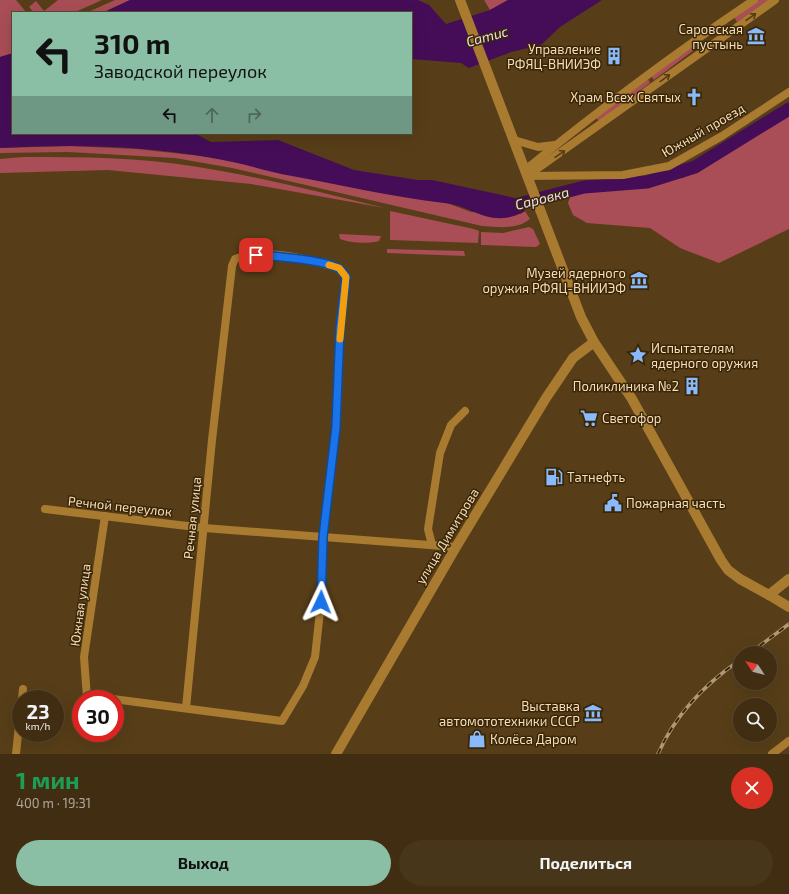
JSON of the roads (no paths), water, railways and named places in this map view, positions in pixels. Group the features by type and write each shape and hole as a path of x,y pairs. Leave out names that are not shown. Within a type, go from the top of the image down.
{"main road":[{"path":"460,0 581,317 594,342 632,399 721,560 728,570 740,579 789,607"},
{"name":"улица Димитрова","path":"336,754 456,547 546,398 573,358 594,342"},
{"path":"770,595 789,579"}],"street":[{"path":"528,177 555,145 696,40 754,0"},
{"path":"528,177 775,0"},
{"name":"Южный проезд","path":"528,177 623,175 669,166 722,136 789,92"},
{"path":"514,140 538,147 555,145"},
{"name":"Речная улица","path":"186,708 212,440 220,381 232,266 235,259 244,256 274,256 339,268 346,277 340,328 336,427 323,537"},
{"path":"432,545 428,529 440,453 451,425 465,411"},
{"name":"Речной переулок","path":"45,510 204,528 456,547"},
{"name":"Южная улица","path":"86,690 84,658 105,516"},
{"path":"124,700 282,721 303,686 315,658 321,602 323,537"},
{"path":"772,754 789,741"},
{"path":"16,754 17,742"}],"water":[{"name":"Сатис","path":"130,0 418,0 429,5 446,24 490,10 508,0 602,0 560,27 541,45 511,52 469,68 461,63 412,59 412,12 104,12"},
{"path":"12,53 12,134 196,134 211,142 278,140 354,170 418,180 432,180 520,199 525,211 513,216 492,218 455,205 292,176 222,160 159,150 79,146 0,148 0,57"}],"waterway":[{"name":"Саровка","path":"504,206 511,206 584,187 647,182 695,167 789,109"}],"railway":[{"path":"759,646 789,624"},
{"path":"658,754 673,726 692,701 715,679 733,665"}],"place":[{"name":"Саровская пустынь","path":"756,36"},
{"name":"Управление РФЯЦ-ВНИИЭФ","path":"614,56"},
{"name":"Храм Всех Святых","path":"694,97"},
{"name":"Музей ядерного оружия РФЯЦ-ВНИИЭФ","path":"639,280"},
{"name":"Испытателям ядерного оружия","path":"638,355"},
{"name":"Поликлиника №2","path":"692,386"},
{"name":"Светофор","path":"589,418"},
{"name":"Татнефть","path":"554,477"},
{"name":"Пожарная часть","path":"613,503"},
{"name":"Выставка автомототехники СССР","path":"593,713"},
{"name":"Колёса Даром","path":"477,739"}]}
